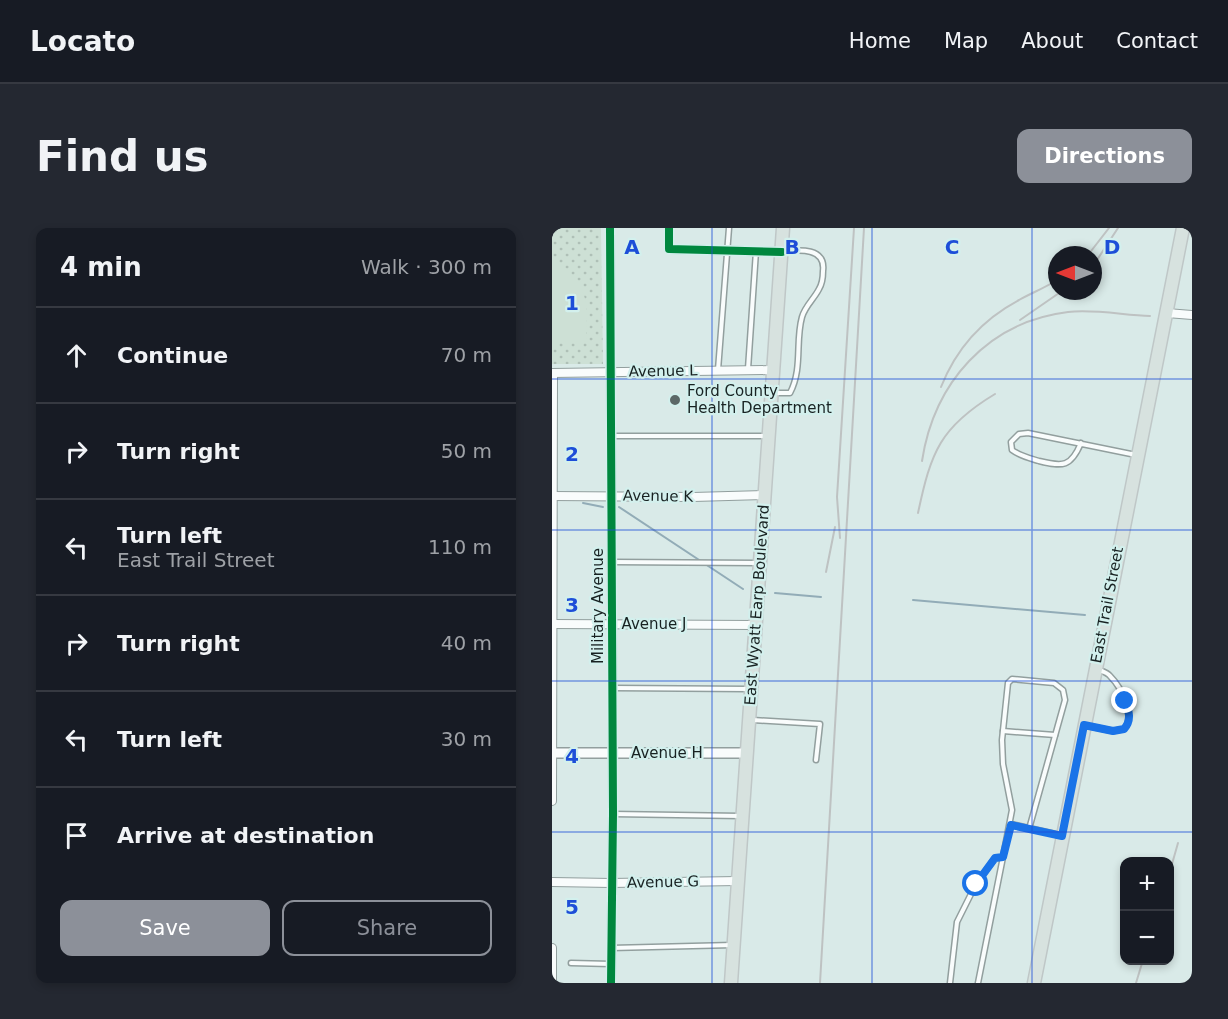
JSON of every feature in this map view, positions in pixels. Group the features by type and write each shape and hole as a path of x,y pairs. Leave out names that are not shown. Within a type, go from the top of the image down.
{"main road":[{"name":"East Wyatt Earp Boulevard","path":"731,983 783,228"},
{"name":"East Trail Street","path":"1034,983 1183,228"}],"street":[{"name":"Military Avenue","path":"610,228 613,814 611,983"},
{"path":"669,228 669,249 782,252"},
{"path":"1167,313 1192,315"},
{"name":"Avenue L","path":"553,373 773,370"},
{"path":"552,801 553,373"},
{"name":"Avenue K","path":"552,496 765,495"},
{"name":"Avenue J","path":"552,624 756,625"},
{"name":"Avenue H","path":"552,753 747,753"},
{"name":"Avenue G","path":"552,882 611,884 738,881"},
{"path":"552,948 552,983"}],"lane":[{"path":"718,370 729,228"},
{"path":"748,370 756,251"},
{"path":"772,393 790,393 796,382 802,316 819,289 824,269 824,261 820,255 810,251 782,252"},
{"path":"1081,443 1076,456 1065,465 1057,466 1020,455 1012,450 1011,442 1019,434 1028,433 1081,443 1137,455"},
{"path":"611,436 769,436"},
{"path":"611,562 760,563"},
{"path":"1084,725 1118,731 1124,729 1129,720 1129,712 1116,684 1109,675 1095,668"},
{"path":"978,983 1011,825 1012,810 1003,764 1003,730 1008,682 1012,679 1054,683 1063,690 1065,700 1029,828"},
{"path":"612,688 751,689"},
{"path":"749,720 820,724 816,760"},
{"path":"1003,730 1055,735"},
{"path":"613,814 742,816"},
{"path":"1011,825 1062,836"},
{"path":"950,983 957,922 976,884 995,858 1003,857"},
{"path":"610,948 733,945"},
{"path":"571,963 611,964"}],"green space":[{"path":"552,228 601,228 603,364 552,364"},
{"path":"552,257 574,277 582,289 587,312 586,342 552,341"}],"waterway":[{"path":"583,503 603,507"},
{"path":"619,507 743,589"},
{"path":"775,593 821,597"},
{"path":"913,600 1085,615"}],"railway":[{"path":"840,538 837,497 854,228"},
{"path":"820,983 864,228"},
{"path":"1095,246 1109,228"},
{"path":"1102,252 1118,228"},
{"path":"941,387 954,360 982,326 1024,297 1048,286"},
{"path":"1020,320 1049,300"},
{"path":"922,461 928,433 938,406 952,382 969,361 989,343 1039,318 1068,312 1150,316"},
{"path":"918,513 928,473 941,443 962,418 995,394"},
{"path":"826,572 835,527"},
{"path":"1174,857 1178,843"},
{"path":"1136,983 1141,965"}],"cycle path":[{"path":"610,228 613,814 611,983"},
{"path":"669,228 669,249 782,252"}],"place":[{"name":"Ford County Health Department","path":"675,400"}],"route":[{"path":"976,884 995,858 1003,857 1011,825 1062,836 1084,725 1113,731 1124,729 1129,720 1125,701"}]}
